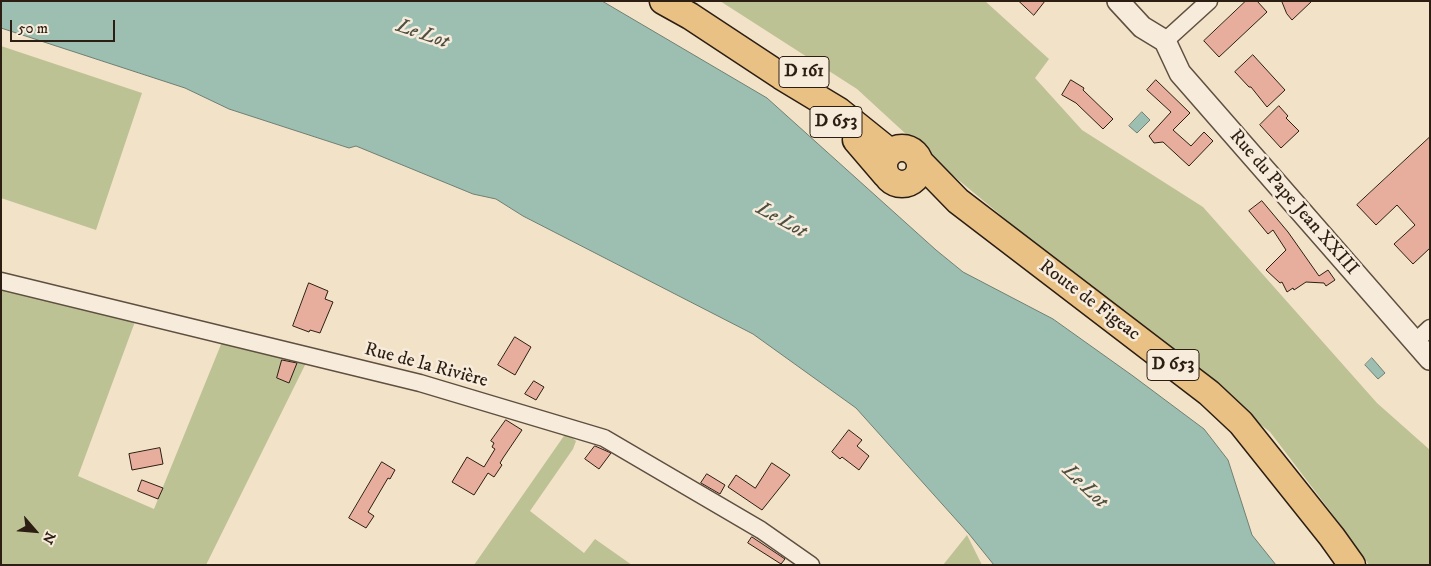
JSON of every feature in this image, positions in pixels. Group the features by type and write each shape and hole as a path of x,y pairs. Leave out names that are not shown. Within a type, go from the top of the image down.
{"main road":[{"name":"D 653","path":"664,1 690,16 780,76 840,111 902,164"},
{"name":"D 161","path":"700,1 887,126 902,164"},
{"name":"Route de Figeac","path":"902,164 931,187 958,201 1216,399 1241,423 1352,565"}],"street":[{"path":"1118,1 1142,27 1165,41 1209,1"},
{"name":"Rue du Pape Jean XXIII","path":"1165,41 1180,74 1430,359"},
{"name":"Rue de la Rivière","path":"1,281 420,384 604,438 761,530 811,565"},
{"path":"1414,343 1430,328"}],"shaded area":[{"path":"720,1 985,1 1049,59 1035,78 1082,130 1203,207 1377,403 1430,450 1430,565 1369,565 1270,432 1092,291 932,158 857,89"},
{"path":"1,46 142,93 96,230 1,198"},
{"path":"1,288 136,319 78,476 154,509 222,342 306,363 206,565 1,565"},
{"path":"566,433 576,441 573,449 530,511 584,553 595,539 632,565 474,565"},
{"path":"967,535 982,565 943,565"}],"water":[{"name":"Le Lot","path":"1,1 602,1 767,98 963,272 1053,319 1204,429 1228,460 1252,535 1276,565 994,565 969,534 856,408 753,334 523,216 496,199 473,194 356,146 349,148 229,109 185,88 1,28"},
{"path":"1142,112 1150,120 1137,133 1129,126"},
{"path":"1372,358 1385,373 1378,379 1365,365"}],"building":[{"path":"1019,1 1045,1 1034,15"},
{"path":"1246,1 1257,1 1267,12 1219,57 1204,41"},
{"path":"1282,1 1312,1 1292,20 1287,14"},
{"path":"1253,55 1285,90 1267,107 1251,87 1235,72"},
{"path":"1071,80 1084,88 1083,90 1113,119 1103,129 1076,103 1062,95"},
{"path":"1156,80 1190,113 1173,130 1191,146 1204,132 1213,141 1189,166 1163,142 1154,143 1149,136 1171,112 1147,90"},
{"path":"1279,106 1288,116 1286,118 1299,131 1281,148 1260,125"},
{"path":"1430,137 1430,248 1413,264 1394,244 1415,225 1397,205 1376,225 1357,205"},
{"path":"1262,201 1288,232 1319,276 1328,270 1335,280 1326,286 1324,283 1306,282 1287,292 1282,282 1280,283 1266,270 1286,250 1273,230 1268,234 1249,211"},
{"path":"309,283 328,291 325,299 333,302 320,333 310,330 309,332 293,326"},
{"path":"515,337 531,347 515,375 498,365"},
{"path":"282,360 297,363 289,383 277,378"},
{"path":"534,381 544,387 536,400 525,394"},
{"path":"506,420 522,430 500,463 502,465 494,477 488,473 474,495 452,482 467,457 484,467 495,449 492,447 494,443 491,441"},
{"path":"849,430 862,440 857,446 869,456 859,470 832,452"},
{"path":"595,446 611,453 599,469 585,459"},
{"path":"160,448 163,464 132,470 129,454"},
{"path":"382,462 395,470 390,479 388,478 368,512 374,516 366,528 349,518"},
{"path":"772,463 790,475 762,510 728,487 736,475 755,488"},
{"path":"707,474 725,485 720,494 701,483"},
{"path":"142,480 163,488 158,499 138,491"},
{"path":"752,537 785,559 781,564 748,543"}]}
